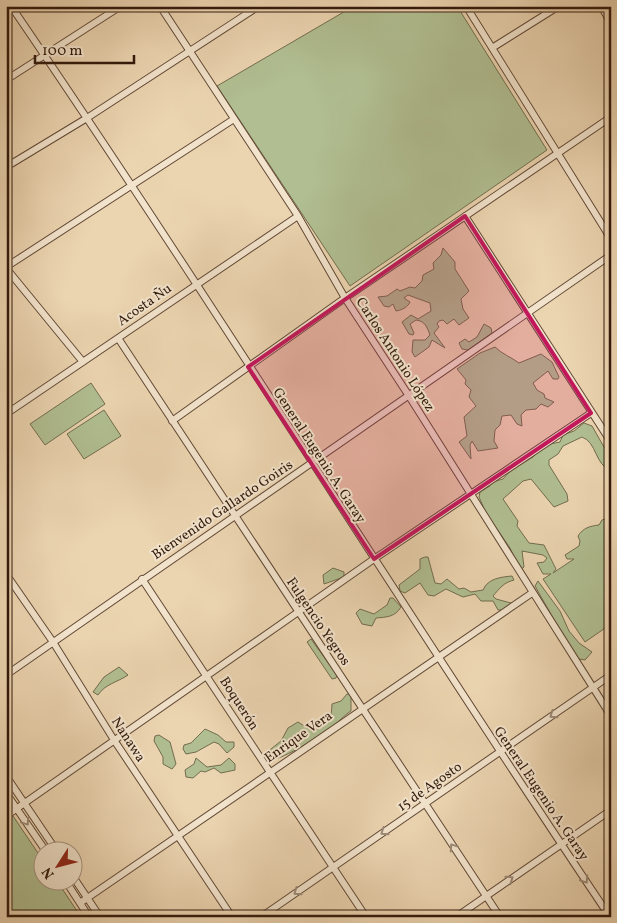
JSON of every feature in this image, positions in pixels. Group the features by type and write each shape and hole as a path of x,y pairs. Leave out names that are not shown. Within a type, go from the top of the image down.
{"street":[{"name":"General Eugenio A. Garay","path":"11,6 87,118 500,752 610,917"},
{"path":"6,80 121,6"},
{"name":"Carlos Antonio López","path":"160,6 298,216 345,298 611,716"},
{"path":"6,167 87,118 259,6"},
{"path":"466,6 611,239"},
{"path":"492,48 560,6"},
{"path":"601,6 611,22"},
{"path":"172,421 345,298 611,117"},
{"path":"82,362 6,267 234,119"},
{"name":"Acosta Ñu","path":"6,414 195,284 298,216"},
{"path":"465,216 526,314 610,439"},
{"name":"Bienvenido Gallardo Goiris","path":"6,675 611,255"},
{"name":"Fulgencio Yegros","path":"118,338 500,917"},
{"path":"6,816 374,559 591,413"},
{"name":"Nanawa","path":"6,574 54,642 114,740 232,917"},
{"name":"Boquerón","path":"142,579 366,917"},
{"name":"Enrique Vera","path":"80,904 178,834 532,592"},
{"name":"15 de Agosto","path":"261,917 611,675"},
{"path":"6,776 49,840"},
{"path":"6,793 38,840"},
{"path":"456,917 611,810"},
{"path":"82,889 100,917"},
{"path":"71,890 89,917"}],"highlighted area":[{"path":"465,216 591,413 374,559 248,367"}],"green space":[{"path":"354,6 457,6 547,150 350,286 217,86"},
{"path":"443,248 455,262 455,269 469,291 461,299 463,309 469,318 459,325 454,319 447,324 443,320 439,321 437,324 439,327 434,333 445,348 432,340 429,347 415,357 412,352 413,340 425,340 430,335 427,327 422,322 416,320 410,324 413,335 409,334 402,322 411,315 418,319 431,311 430,303 408,295 404,298 410,302 409,304 396,311 393,304 389,307 384,306 378,297 387,296 397,289 400,291 410,287 415,288 422,281 423,275 434,269 433,263 441,255"},
{"path":"484,324 491,328 492,333 468,350 462,349 459,343 465,339 469,342 477,337"},
{"path":"495,347 519,363 541,354 552,362 559,377 558,379 553,379 548,371 533,383 537,390 544,394 545,398 554,402 548,407 541,404 536,409 526,410 521,415 522,426 517,424 511,415 502,416 500,425 495,430 494,441 498,448 478,451 472,441 470,445 471,459 459,442 467,436 464,417 476,406 469,397 471,390 465,384 466,380 457,369 480,353"},
{"path":"91,383 105,404 45,445 30,424"},
{"path":"104,410 121,436 84,459 67,434"},
{"path":"584,423 592,426 604,447 611,452 611,470 602,464 591,444 582,437 563,446 558,454 549,460 549,465 567,494 568,501 554,507 531,479 523,481 503,499 518,521 517,526 529,543 544,545 556,569 553,573 574,559 567,559 565,555 579,546 578,536 584,529 599,525 602,520 611,517 611,624 585,642 543,579 551,574 543,574 537,563 544,562 547,558 543,555 522,551 524,567 520,570 510,548 486,513 479,497 480,492 490,486 489,483 503,479 510,471 533,457 545,445 560,442 563,435 574,431"},
{"path":"428,557 435,583 441,584 447,579 459,589 464,588 471,592 483,590 488,583 496,579 512,576 514,580 504,584 493,596 496,599 511,603 504,610 498,610 493,601 481,601 475,594 463,597 446,589 434,596 428,595 420,583 405,593 400,591 399,585 420,569 420,559"},
{"path":"333,568 344,572 344,577 324,584 323,575"},
{"path":"538,581 560,611 569,631 579,643 592,652 585,660 579,659 571,650 535,586"},
{"path":"390,598 393,598 401,607 396,613 387,617 376,618 372,626 362,624 356,613 360,609 374,614 387,605"},
{"path":"311,639 337,675 336,678 332,679 307,642"},
{"path":"119,667 128,675 108,686 98,695 93,692 104,677"},
{"path":"347,694 351,694 351,711 328,730 312,740 284,756 271,760 266,753 281,741 288,728 298,722 312,731 322,726 330,719 332,704 341,701"},
{"path":"205,729 218,735 226,742 234,742 234,747 227,753 219,744 214,742 196,752 186,754 183,749 184,745 191,743"},
{"path":"159,735 170,742 176,764 172,769 163,764 163,757 154,741 155,736"},
{"path":"196,758 207,767 221,765 229,758 235,764 235,770 221,773 214,768 205,772 201,771 193,778 186,777 185,770 194,764"},
{"path":"13,816 32,844 32,890 63,890 81,917 6,917 6,821"}]}
